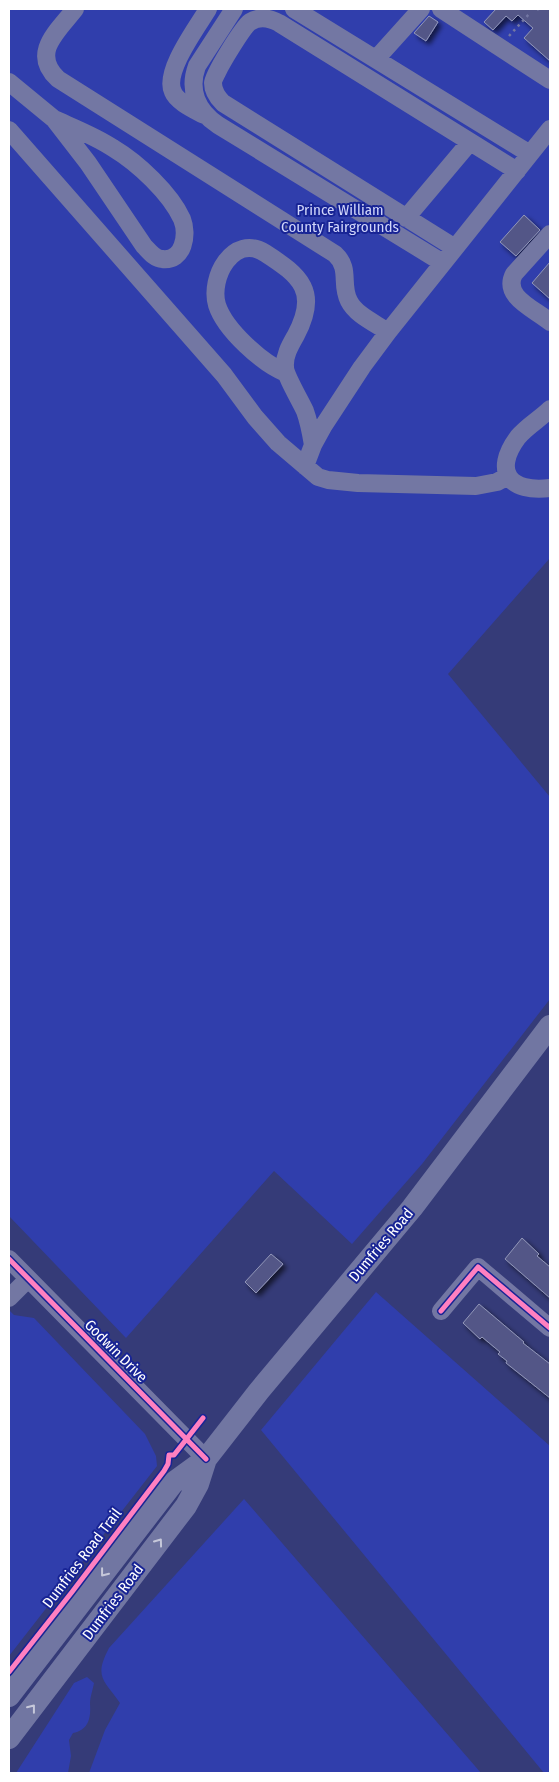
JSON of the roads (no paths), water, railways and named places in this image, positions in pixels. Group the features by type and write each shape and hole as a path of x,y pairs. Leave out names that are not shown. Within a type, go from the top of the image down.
{"main road":[{"name":"Dumfries Road","path":"9,1696 173,1483 206,1459 259,1391 412,1208 548,1035"},
{"name":"Dumfries Road","path":"9,1738 186,1506 198,1484 206,1459"}],"street":[{"path":"75,9 47,47 45,56 51,73 335,254 344,267 345,288 348,300 357,312 388,332"},
{"path":"208,9 179,55 172,80 172,92 177,98 443,263"},
{"path":"210,120 198,106 194,94 193,82 196,66 234,9"},
{"path":"294,9 530,154"},
{"path":"376,59 421,9"},
{"path":"440,9 550,80"},
{"path":"455,248 223,103 218,98 214,90 214,77 245,26 265,13 517,171"},
{"path":"9,82 54,120 88,163 144,246 161,260 170,259 178,254 184,244 186,233 182,220 172,203 157,185 132,161 114,148 54,120"},
{"path":"194,94 214,90"},
{"path":"305,466 313,445 324,425 356,375 388,332 550,129"},
{"path":"9,130 224,375 272,437 318,477 328,480 358,482 476,486 497,482 508,476"},
{"path":"406,218 470,142"},
{"path":"550,234 514,274 510,287 514,296 550,322"},
{"path":"286,374 263,361 226,322 218,306 215,293 216,280 220,269 228,258 245,248 261,250 281,263 297,278 307,297 307,308 303,323 286,356 284,366 286,374 306,413 310,424 313,445"},
{"path":"550,409 519,437 506,461 508,476 517,486 525,489 550,488"},
{"name":"Godwin Drive","path":"9,1259 206,1459"},
{"path":"441,1311 478,1267 550,1328"},
{"path":"9,1298 28,1279"}],"park label":[{"name":"Prince William County Fairgrounds","path":"340,218"}]}
